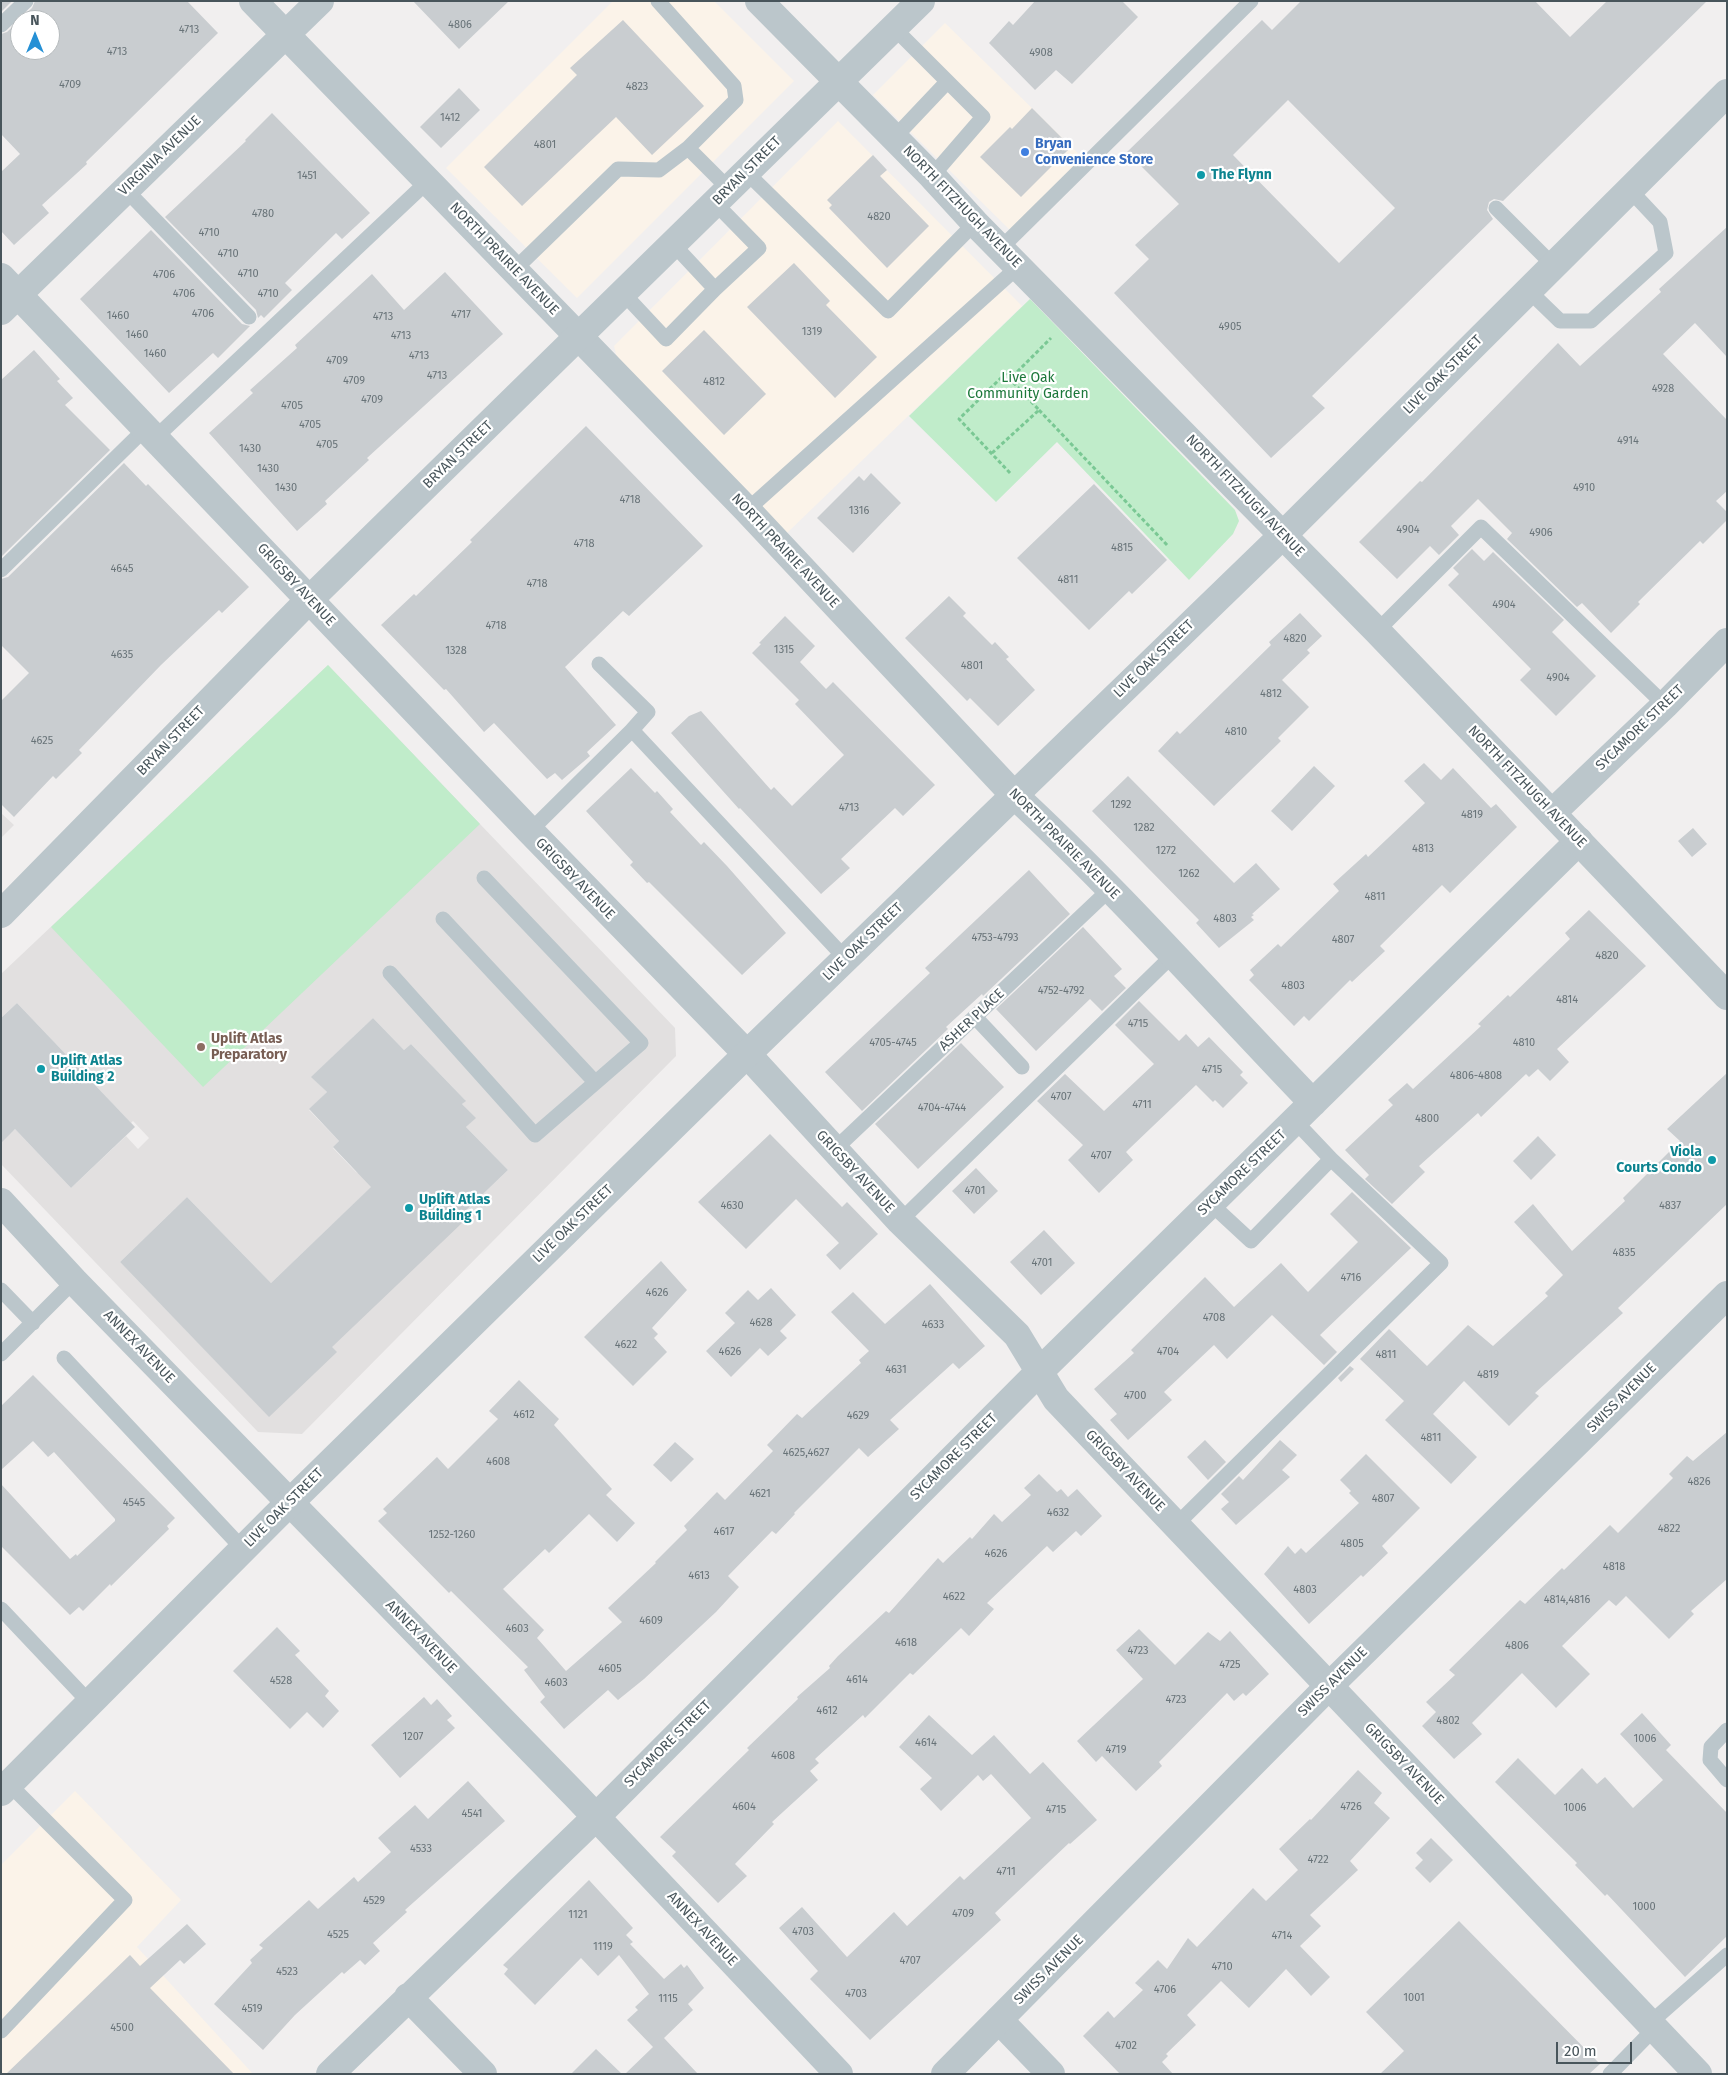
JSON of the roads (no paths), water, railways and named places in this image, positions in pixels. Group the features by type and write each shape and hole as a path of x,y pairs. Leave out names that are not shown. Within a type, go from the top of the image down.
{"street":[{"name":"NORTH PRAIRIE AVENUE","path":"253,1 747,510 1014,795 1048,826 1173,955 1304,1112"},
{"name":"VIRGINIA AVENUE","path":"7,294 126,190 320,1"},
{"name":"NORTH FITZHUGH AVENUE","path":"759,1 1377,631 1727,996"},
{"name":"BRYAN STREET","path":"1,914 310,599 921,1"},
{"name":"LIVE OAK STREET","path":"5,1788 243,1549 746,1054 1283,535 1727,93"},
{"name":"GRIGSBY AVENUE","path":"7,294 151,433 530,831 746,1054 900,1220 1018,1335 1056,1399 1698,2074"},
{"name":"SYCAMORE STREET","path":"1552,812 1665,705 1727,642"},
{"name":"SYCAMORE STREET","path":"330,2074 596,1816 1040,1371 1579,842"},
{"name":"ANNEX AVENUE","path":"1,1202 290,1503 596,1816 839,2074"},
{"name":"SWISS AVENUE","path":"945,2074 1329,1686 1727,1295"},
{"path":"408,1997 483,2074"},
{"path":"1000,2020 1051,2074"}],"lane":[{"path":"1,25 26,1"},
{"path":"514,270 618,169 659,170 688,148 736,100 734,86 658,1"},
{"path":"747,510 1010,257 1252,1"},
{"path":"894,28 983,117 932,176"},
{"path":"894,138 947,82"},
{"path":"688,148 730,188 888,311 975,223"},
{"path":"1,570 428,181"},
{"path":"623,293 666,340 715,289 759,248 730,188"},
{"path":"1528,290 1560,321 1591,321 1666,253 1660,222 1629,189"},
{"path":"126,190 249,317"},
{"path":"1496,208 1553,265"},
{"path":"673,244 715,289"},
{"path":"1377,631 1481,527 1665,705"},
{"path":"530,831 648,712 598,664"},
{"path":"632,730 846,959"},
{"path":"390,973 535,1135 640,1043 484,878"},
{"name":"ASHER PLACE","path":"834,1150 1109,890"},
{"path":"443,919 595,1082"},
{"path":"900,1220 1173,955"},
{"path":"975,1017 1022,1066"},
{"path":"1176,1525 1441,1263 1332,1159 1304,1112"},
{"path":"1211,1204 1251,1240 1332,1159"},
{"path":"1,1354 74,1280"},
{"path":"1,1290 33,1323"},
{"path":"64,1358 243,1549"},
{"path":"1,1609 90,1702"},
{"path":"1727,1730 1710,1747 1710,1760 1727,1780"},
{"path":"1,2030 125,1900 5,1788"},
{"path":"1610,2074 1652,2026 1727,1955"}],"place":[{"name":"Bryan Convenience Store","path":"1025,152"},
{"name":"The Flynn","path":"1201,175"},
{"name":"Uplift Atlas Preparatory","path":"201,1047"},
{"name":"Uplift Atlas Building 2","path":"41,1069"},
{"name":"Viola Courts Condo","path":"1712,1160"},
{"name":"Uplift Atlas Building 1","path":"409,1208"}],"park label":[{"name":"Live Oak Community Garden","path":"1028,386"}]}
